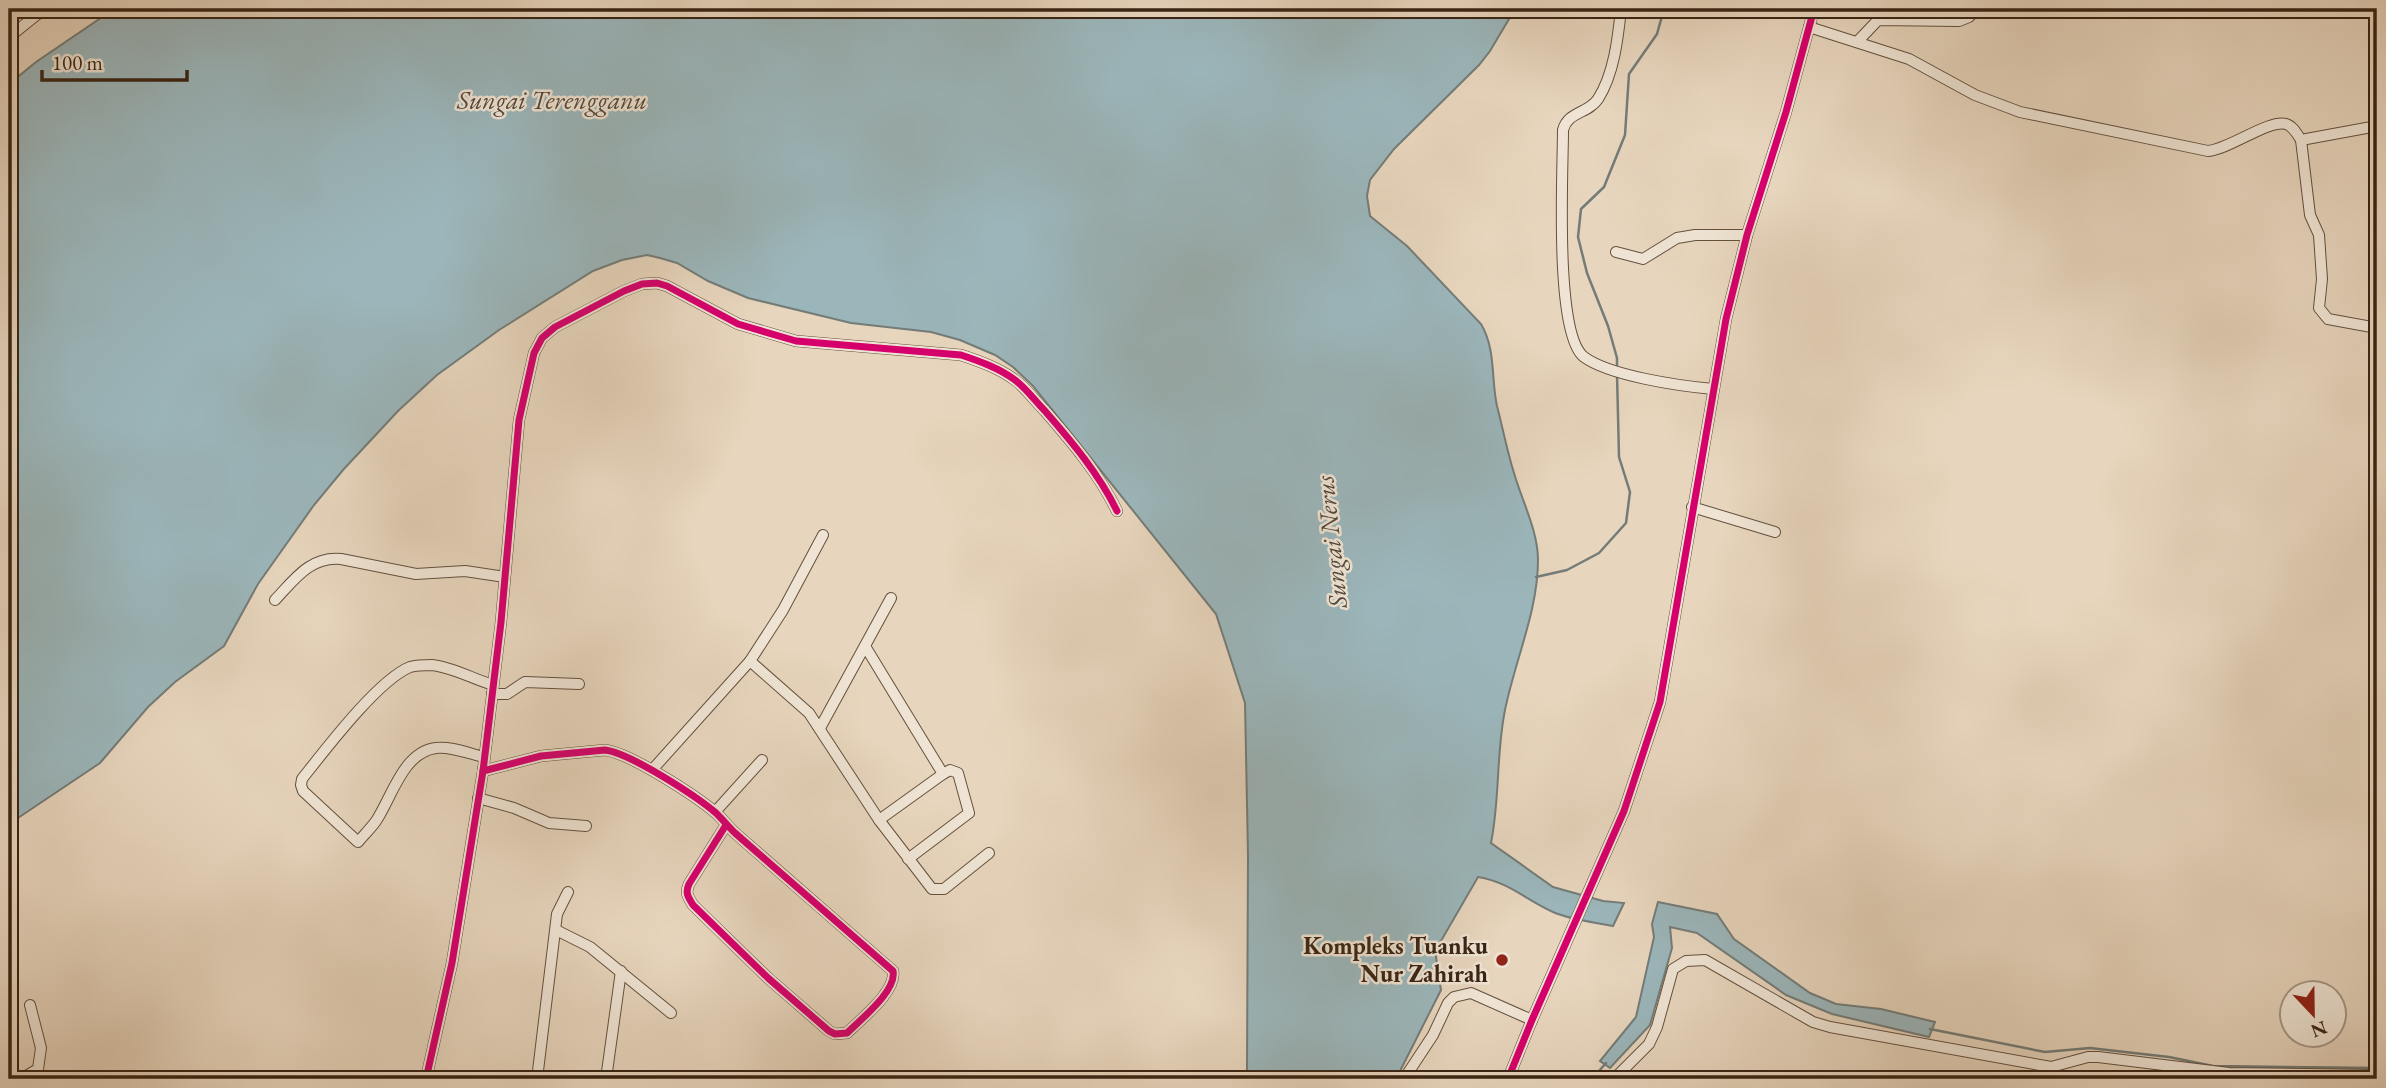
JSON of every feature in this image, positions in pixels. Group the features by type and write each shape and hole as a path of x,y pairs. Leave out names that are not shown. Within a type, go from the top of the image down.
{"street":[{"path":"9,17 19,9"},
{"path":"9,37 44,9"},
{"path":"1621,9 1608,76 1598,98 1590,108 1570,116 1565,121 1563,130 1563,280 1569,325 1582,355 1609,368 1684,387 1713,389"},
{"path":"1525,1079 1509,1076 1624,811 1660,702 1726,319 1746,235 1786,112 1814,9"},
{"path":"1857,42 1878,20 1959,21 1969,17 1976,9"},
{"path":"1809,27 1909,59 1975,95 2020,112 2208,150 2224,148 2260,130 2282,123 2291,126 2301,139 2310,215 2319,235 2322,279 2319,308 2328,319 2377,328"},
{"path":"2301,139 2377,126"},
{"path":"1616,252 1643,260 1676,238 1695,235 1746,235"},
{"path":"426,1079 452,963 483,771 519,420 534,353 542,338 555,327 624,291 642,284 657,283 738,324 796,341 961,355 981,361 1015,380 1026,390 1085,460 1118,511"},
{"path":"1692,507 1775,532"},
{"path":"652,770 750,661 777,620 823,535"},
{"path":"275,600 303,570 317,561 328,559 341,559 416,575 465,571 505,577"},
{"path":"820,728 891,598"},
{"path":"865,646 943,774"},
{"path":"750,661 797,700 820,728 879,820 932,890 944,889 989,853"},
{"path":"484,757 437,748 422,753 405,769 376,820 358,842 303,791 301,785 302,779 354,716 404,670 419,666 441,667 507,694 525,682 579,684"},
{"path":"483,771 541,756 605,750 624,754 715,812 726,825 893,971 895,979 890,989 847,1033 842,1035 829,1031 768,978 687,896 689,884 726,825"},
{"path":"715,812 762,760"},
{"path":"879,820 943,774 950,770 958,773 970,813 908,859"},
{"path":"478,798 514,808 549,823 586,826"},
{"path":"537,1079 558,910 568,892"},
{"path":"556,930 579,940 671,1013"},
{"path":"1614,1079 1649,1044 1657,1027 1673,970 1694,960 1705,960 1754,990 1821,1025 2051,1067 2098,1057 2229,1073 2377,1075"},
{"path":"606,1079 621,971"},
{"path":"1404,1079 1454,997 1471,993 1532,1020"},
{"path":"21,1079 38,1069 42,1056 30,1005"}],"water":[{"path":"114,9 1515,9 1479,65 1394,149 1370,180 1367,196 1370,216 1407,246 1481,324 1486,334 1495,396 1507,448 1535,538 1537,579 1530,617 1505,710 1491,843 1553,887 1603,901 1624,903 1613,926 1560,915 1508,887 1478,877 1438,946 1436,957 1441,990 1396,1079 1240,1079 1247,1071 1248,855 1245,703 1216,614 1033,386 995,355 960,340 931,332 851,323 748,298 708,281 677,263 647,255 622,260 593,271 499,330 437,375 398,411 314,505 258,584 224,646 175,682 148,707 100,763 9,824 9,84 36,62"},
{"path":"1658,902 1717,914 1734,939 1810,993 1836,1004 1881,1009 1935,1022 1929,1037 1832,1014 1786,995 1697,933 1670,927 1672,948 1650,1025 1610,1068 1600,1061 1636,1017 1654,937 1652,924"}],"waterway":[{"path":"1617,368 1608,326 1587,273 1578,237 1581,209 1604,187 1625,135 1629,74 1657,34 1664,9"},
{"path":"1536,577 1567,570 1599,553 1626,523 1630,492 1619,457 1617,374"},
{"path":"1930,1029 2045,1052 2090,1048 2169,1057 2213,1066 2377,1068"},
{"path":"1592,1079 1606,1063"}],"cycle path":[{"path":"1508,1079 1624,811 1660,702 1726,319 1747,235 1786,112 1814,9"},
{"path":"426,1079 452,963 483,771 501,622 519,420 534,353 542,338 555,327 624,291 642,284 657,283 738,324 796,341 961,355 996,368 1023,387 1084,459 1117,511"},
{"path":"483,771 541,756 605,750 646,767 707,806 893,971 893,979 884,996 847,1033 835,1034 829,1031 768,978 690,900 687,892 689,884 726,825"}],"place":[{"name":"Kompleks Tuanku Nur Zahirah","path":"1502,960"}],"water label":[{"name":"Sungai Terengganu","path":"552,100"},
{"name":"Sungai Nerus","path":"1331,542"}]}
